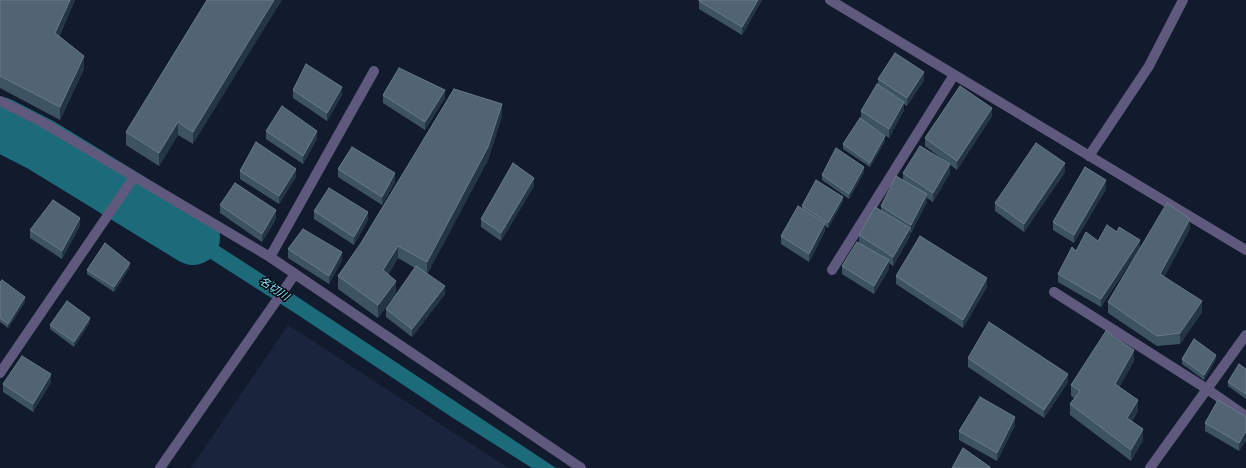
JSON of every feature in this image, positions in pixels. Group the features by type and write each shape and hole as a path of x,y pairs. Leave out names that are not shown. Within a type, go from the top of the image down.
{"street":[{"path":"830,0 1246,250"},
{"path":"1089,156 1149,66 1183,0"},
{"path":"270,257 374,71"},
{"path":"832,270 954,75"},
{"path":"0,101 42,122 270,257 581,468"},
{"path":"0,373 134,176"},
{"path":"160,468 295,274"},
{"path":"1054,292 1207,389 1246,416"},
{"path":"1150,468 1246,335"}],"shaded area":[{"path":"288,325 508,468 191,468"}],"water":[{"path":"15,122 61,148 53,164 6,138"},
{"path":"134,191 556,468 532,468 453,418 298,315 162,228 126,207"}],"building":[{"path":"0,0 70,0 55,33 84,56 60,107 0,76"},
{"path":"207,0 274,0 193,132 178,122 159,153 126,132"},
{"path":"699,0 758,0 742,27"},
{"path":"895,53 924,72 907,98 878,79"},
{"path":"306,64 342,87 327,113 293,90"},
{"path":"399,68 445,90 425,122 383,95"},
{"path":"877,84 904,102 889,129 861,111"},
{"path":"960,86 992,108 957,161 925,138"},
{"path":"454,89 502,104 488,147 427,262 398,246 383,270 396,281 378,305 338,276 361,243"},
{"path":"282,106 317,131 303,156 266,131"},
{"path":"860,118 885,136 870,163 843,144"},
{"path":"256,142 296,169 279,196 240,171"},
{"path":"1036,143 1065,163 1024,224 995,203"},
{"path":"920,146 950,164 933,193 903,173"},
{"path":"352,147 395,173 382,197 338,169"},
{"path":"836,148 864,167 849,194 822,175"},
{"path":"513,163 534,178 501,233 481,219"},
{"path":"1085,167 1106,180 1074,235 1053,222"},
{"path":"896,176 927,194 911,225 881,206"},
{"path":"816,180 843,197 828,223 802,206"},
{"path":"235,183 276,210 262,234 220,205"},
{"path":"329,188 368,212 354,237 314,211"},
{"path":"53,200 80,218 62,251 30,230"},
{"path":"1167,203 1190,219 1160,274 1202,301 1180,333 1157,336 1108,302"},
{"path":"798,206 825,223 809,254 781,236"},
{"path":"875,207 910,228 893,257 859,235"},
{"path":"1107,225 1117,232 1119,227 1140,240 1101,299 1058,274 1072,247 1076,251 1086,232 1098,241"},
{"path":"303,229 342,252 329,276 288,249"},
{"path":"920,236 987,278 963,320 896,276"},
{"path":"857,242 889,260 874,286 842,266"},
{"path":"105,243 130,263 114,287 87,270"},
{"path":"416,266 445,286 412,329 386,309"},
{"path":"2,280 25,297 8,324 0,318 0,282"},
{"path":"67,301 90,318 74,342 50,325"},
{"path":"989,322 1068,374 1044,410 968,358"},
{"path":"1106,331 1134,350 1115,384 1138,400 1127,418 1143,429 1131,450 1070,404 1080,391 1071,385"},
{"path":"1194,339 1216,355 1204,375 1182,359"},
{"path":"22,356 51,374 33,404 3,384"},
{"path":"1239,364 1246,369 1246,394 1228,382"},
{"path":"980,397 1015,417 997,453 959,431"},
{"path":"1218,400 1246,417 1246,431 1239,443 1205,423"},
{"path":"963,448 990,467 990,468 952,468"}],"waterway":[{"name":"名切川","path":"0,124 41,145 193,238"}]}
